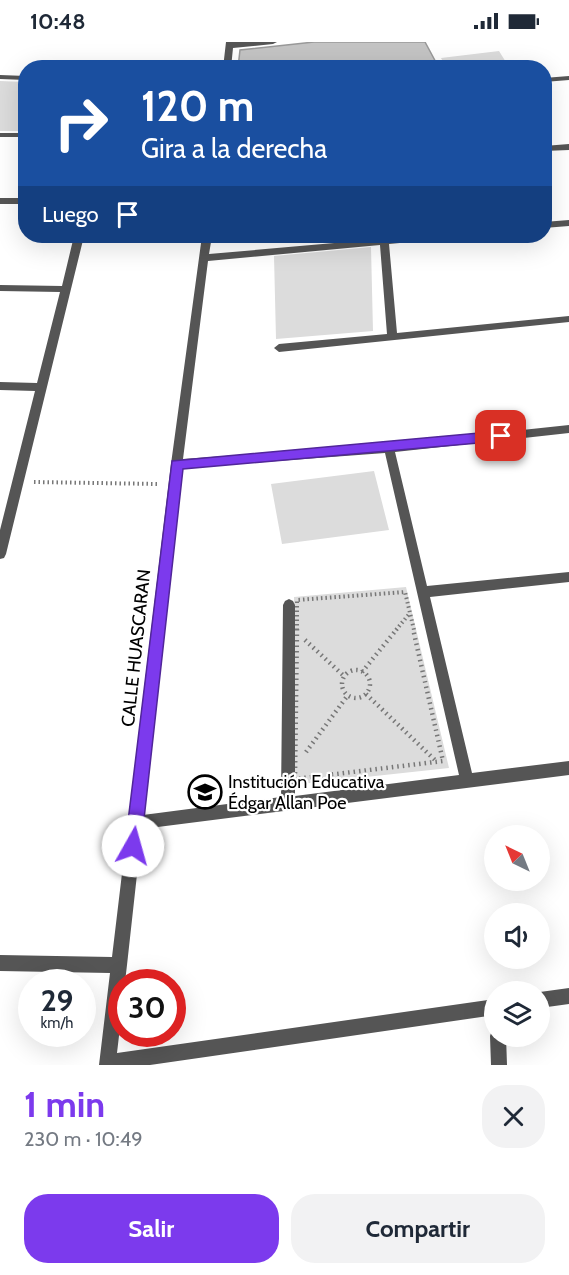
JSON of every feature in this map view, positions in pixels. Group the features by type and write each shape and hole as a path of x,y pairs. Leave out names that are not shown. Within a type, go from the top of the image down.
{"street":[{"path":"228,60 230,44 273,42"},
{"path":"0,77 18,78"},
{"path":"552,79 569,78"},
{"path":"0,135 18,135"},
{"path":"552,148 569,147"},
{"path":"0,201 18,201"},
{"path":"552,224 569,223"},
{"path":"0,554 77,243"},
{"name":"CALLE HUASCARAN","path":"107,1064 177,465 206,243"},
{"path":"204,258 339,243"},
{"path":"384,243 392,336"},
{"path":"0,288 66,290"},
{"path":"279,348 569,319"},
{"path":"0,386 41,387"},
{"path":"177,465 389,448 569,429"},
{"path":"389,448 467,781"},
{"path":"422,592 569,577"},
{"path":"288,804 289,605"},
{"path":"136,823 569,768"},
{"path":"0,963 119,965"},
{"path":"550,999 569,996"},
{"path":"107,1064 484,1009"},
{"path":"498,1047 499,1065"}],"path":[{"path":"18,482 175,484"},
{"path":"405,592 443,761 295,779 297,632 297,600 405,592"},
{"path":"362,672 410,613"},
{"path":"297,632 344,676"},
{"path":"350,672 362,672 370,682 366,694 361,697 348,695 342,686 344,676 350,672"},
{"path":"366,694 437,762"},
{"path":"295,765 348,695"}],"shaded area":[{"path":"499,51 505,60 442,60 441,58"},
{"path":"0,81 18,82 18,131 0,131"},
{"path":"371,247 373,331 276,339 274,256"},
{"path":"374,471 389,530 282,544 271,484"},
{"path":"406,587 449,768 292,785 294,597"}],"building":[{"path":"314,42 425,42 435,60 239,60 240,50"}],"place":[{"name":"Institución Educativa Édgar Allan Poe","path":"205,792"}],"route":[{"path":"133,846 177,465 389,448 501,436"}]}
